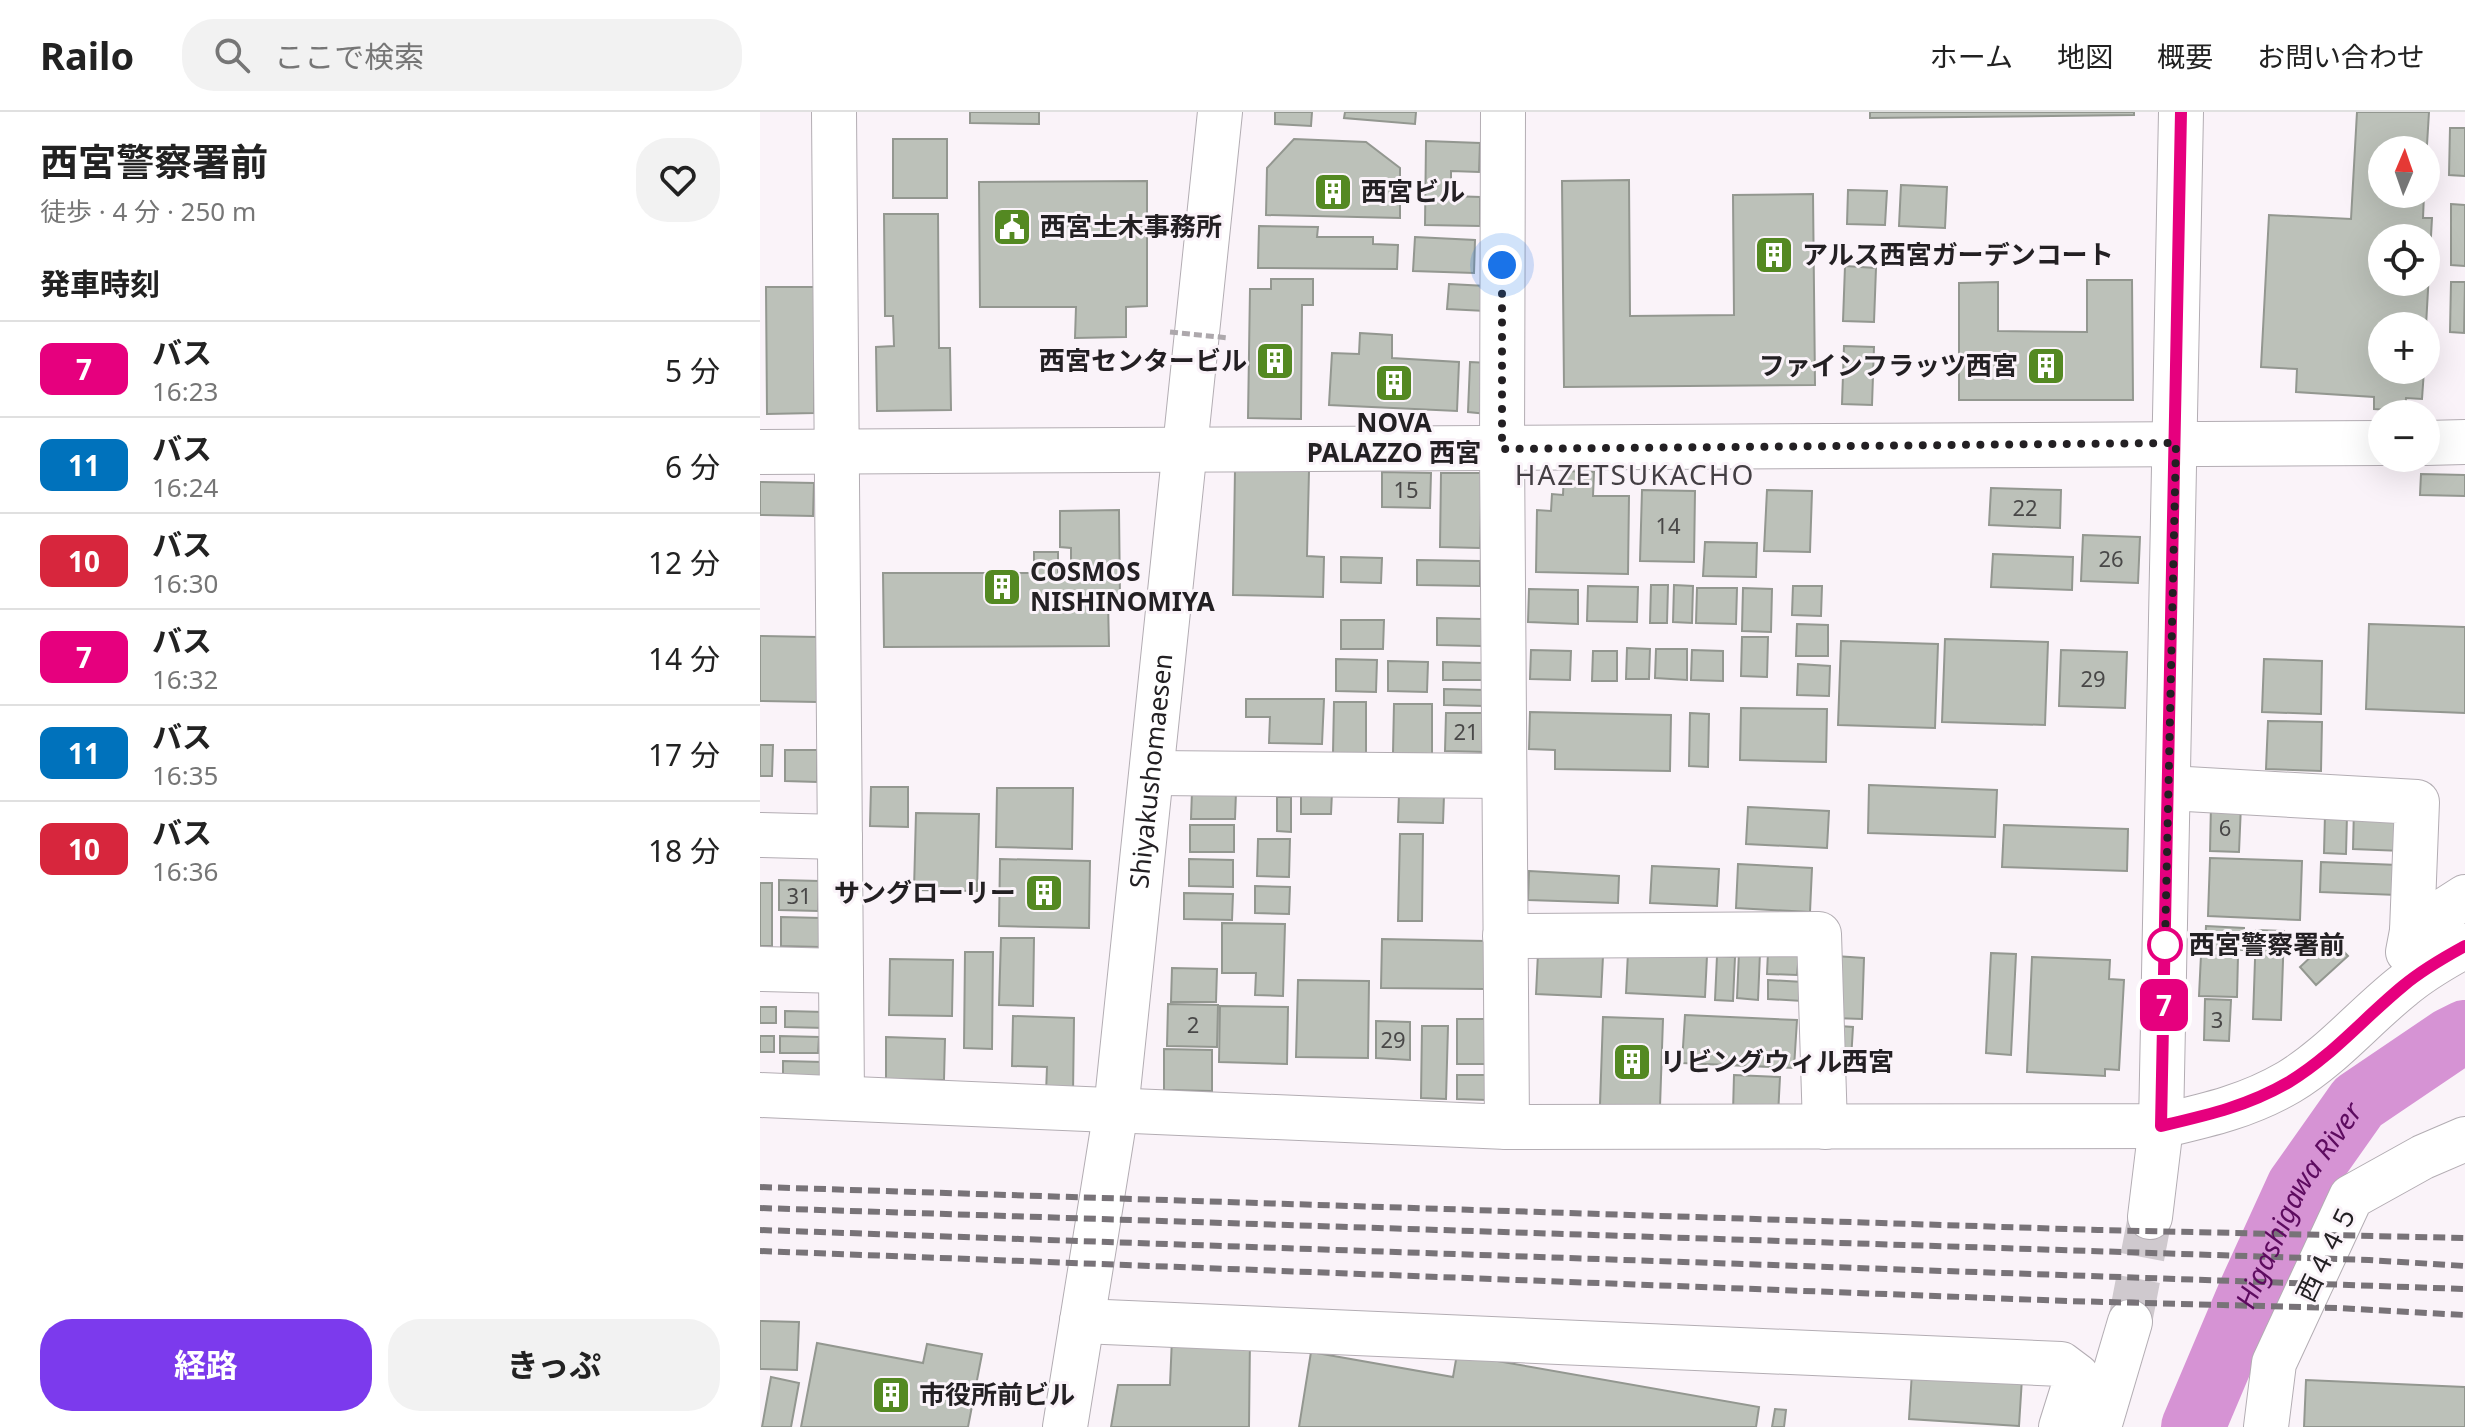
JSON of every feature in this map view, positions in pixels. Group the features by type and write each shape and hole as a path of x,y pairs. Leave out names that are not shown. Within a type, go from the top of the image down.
{"street":[{"path":"834,112 842,1098"},
{"name":"Shiyakushomaesen","path":"1065,1427 1116,1110 1220,112"},
{"path":"1503,112 1507,1127"},
{"path":"2150,1217 2161,1126 2181,112"},
{"path":"2440,443 2465,442"},
{"path":"760,452 2368,443"},
{"path":"1152,773 1504,776"},
{"path":"2169,788 2417,802 2412,931 2403,986"},
{"path":"760,835 840,837"},
{"path":"2412,931 2465,897"},
{"path":"1505,936 1819,934 1825,1127"},
{"path":"760,1095 1507,1127 2161,1126 2231,1110 2291,1080 2331,1052 2403,986 2432,964 2465,946"},
{"path":"760,969 841,971"},
{"name":"西４４５","path":"2266,1427 2274,1363 2351,1197 2423,1157 2465,1139"},
{"path":"1082,1321 2061,1364 2077,1376 2061,1427"},
{"path":"2099,1427 2130,1322"}],"path":[{"path":"1170,332 1229,338"}],"building":[{"path":"970,112 1039,112 1039,124 970,123"},
{"path":"1275,112 1312,112 1311,126 1275,124"},
{"path":"1345,112 1416,112 1415,124 1344,118"},
{"path":"1870,112 2134,112 2134,115 1870,118"},
{"path":"2357,112 2429,112 2428,136 2368,136 2368,208 2423,208 2423,218 2432,218 2432,224 2368,224 2368,296 2428,296 2427,312 2368,312 2368,384 2423,384 2422,399 2374,400 2374,397 2296,392 2297,369 2261,367 2269,215 2351,219"},
{"path":"2450,128 2465,128 2465,176 2449,175"},
{"path":"893,139 947,139 947,198 893,198"},
{"name":"西宮ビル","path":"1294,139 1366,142 1400,168 1400,218 1266,215 1267,168"},
{"path":"1426,141 1480,143 1479,172 1451,171 1451,196 1480,197 1480,226 1425,225"},
{"name":"アルス西宮ガーデンコート","path":"1629,180 1630,316 1734,315 1733,195 1813,194 1815,385 1564,387 1562,181"},
{"path":"1147,181 1147,306 1126,307 1126,337 1075,338 1076,307 980,307 979,182"},
{"path":"1901,185 1947,187 1945,228 1899,226"},
{"path":"1848,190 1887,191 1885,225 1847,224"},
{"path":"2451,204 2465,205 2465,266 2451,265"},
{"path":"884,214 938,214 939,348 950,348 951,410 877,411 876,347 894,346 893,316 885,316"},
{"path":"1259,226 1318,227 1317,237 1373,237 1373,244 1398,245 1397,269 1258,268"},
{"path":"1415,237 1475,240 1474,273 1413,271"},
{"path":"1845,266 1876,268 1874,322 1843,321"},
{"name":"西宮センタービル","path":"1271,279 1313,279 1313,305 1302,305 1301,419 1248,418 1250,289 1271,289"},
{"name":"ファインフラッツ西宮","path":"2087,280 2132,280 2133,400 1959,400 1959,283 1998,282 1998,331 2087,332"},
{"path":"2451,282 2465,282 2464,333 2450,332"},
{"path":"1449,284 1486,286 1485,311 1447,309"},
{"path":"766,287 814,287 814,413 767,414"},
{"name":"NOVA PALAZZO 西宮","path":"1360,333 1392,335 1392,358 1459,362 1457,411 1329,405 1332,353 1359,354"},
{"path":"1844,346 1874,347 1872,405 1842,404"},
{"path":"1470,362 1489,363 1487,414 1468,412"},
{"path":"1235,470 1309,471 1307,556 1324,557 1323,597 1233,595"},
{"path":"1564,471 1594,472 1593,496 1629,496 1628,574 1536,572 1537,510 1551,511 1552,494 1563,495"},
{"path":"1382,472 1431,473 1430,508 1382,507"},
{"path":"1441,473 1482,473 1480,548 1440,547"},
{"path":"2421,474 2465,475 2465,496 2420,495"},
{"path":"760,482 814,483 813,516 760,515"},
{"path":"1991,488 2061,490 2060,528 1989,525"},
{"path":"1642,490 1695,491 1694,562 1640,561"},
{"path":"1767,490 1812,491 1810,552 1764,551"},
{"name":"COSMOS NISHINOMIYA","path":"1119,510 1120,601 1108,601 1109,646 884,647 883,573 1034,573 1034,552 1058,552 1058,572 1071,572 1071,548 1060,547 1060,511"},
{"path":"2083,535 2140,537 2138,583 2081,581"},
{"path":"1705,542 1757,543 1756,577 1703,576"},
{"path":"1993,554 2073,557 2072,590 1991,587"},
{"path":"1341,557 1382,558 1381,583 1341,582"},
{"path":"1417,560 1480,561 1480,586 1417,585"},
{"path":"1651,585 1668,585 1667,623 1650,623"},
{"path":"1674,585 1693,586 1692,623 1673,622"},
{"path":"1588,586 1638,587 1637,622 1587,621"},
{"path":"1793,586 1822,586 1821,616 1792,615"},
{"path":"1697,588 1737,588 1736,624 1696,623"},
{"path":"1743,588 1772,589 1771,632 1742,631"},
{"path":"1529,589 1578,590 1578,624 1528,622"},
{"path":"1437,618 1482,619 1482,646 1437,645"},
{"path":"1341,620 1384,620 1383,649 1341,649"},
{"path":"1797,624 1828,625 1828,656 1796,656"},
{"path":"2369,624 2465,627 2465,713 2366,709"},
{"path":"760,636 818,637 817,702 760,701"},
{"path":"1742,637 1768,637 1767,677 1741,676"},
{"path":"1945,639 2048,642 2045,725 1942,722"},
{"path":"1841,641 1938,644 1935,728 1838,725"},
{"path":"1627,648 1650,649 1649,679 1626,679"},
{"path":"1656,649 1687,649 1687,680 1655,678"},
{"path":"1531,650 1571,651 1570,680 1530,679"},
{"path":"1692,650 1723,651 1723,681 1691,680"},
{"path":"2061,650 2127,652 2125,708 2059,706"},
{"path":"1593,651 1617,651 1617,681 1592,681"},
{"path":"1336,659 1377,660 1376,692 1336,691"},
{"path":"2264,659 2322,661 2321,714 2262,712"},
{"path":"1388,661 1428,662 1427,692 1388,691"},
{"path":"1443,662 1484,663 1484,680 1443,680"},
{"path":"1798,664 1830,666 1829,696 1797,695"},
{"path":"1444,689 1485,690 1485,706 1444,705"},
{"path":"1246,699 1324,699 1322,744 1269,743 1270,717 1246,717"},
{"path":"1334,702 1366,702 1366,753 1333,753"},
{"path":"1394,704 1432,704 1432,754 1393,753"},
{"path":"1741,708 1827,709 1826,762 1740,760"},
{"path":"1530,712 1671,715 1670,771 1555,769 1555,750 1529,749"},
{"path":"1446,713 1486,713 1486,752 1445,751"},
{"path":"1690,713 1709,714 1708,767 1689,766"},
{"path":"2268,721 2322,722 2321,771 2266,769"},
{"path":"760,745 773,745 772,776 760,776"},
{"path":"785,750 817,750 817,782 785,781"},
{"path":"1869,785 1997,790 1995,837 1868,833"},
{"path":"871,787 908,787 908,827 870,826"},
{"path":"997,788 1073,788 1072,849 996,847"},
{"path":"1192,791 1236,792 1235,819 1191,819"},
{"path":"1301,791 1332,792 1331,814 1301,814"},
{"path":"1399,794 1444,795 1443,823 1398,822"},
{"path":"1277,797 1291,797 1291,832 1277,831"},
{"path":"2211,804 2241,805 2239,852 2210,851"},
{"path":"1748,807 1829,811 1827,848 1746,844"},
{"path":"2354,808 2403,810 2402,851 2353,849"},
{"path":"916,813 979,814 977,891 914,890"},
{"path":"2325,814 2347,815 2346,854 2324,853"},
{"path":"1190,825 1234,825 1234,852 1190,852"},
{"path":"2004,825 2128,829 2127,871 2002,867"},
{"path":"1400,834 1423,834 1422,921 1398,921"},
{"path":"1258,839 1290,839 1289,877 1257,876"},
{"path":"2210,858 2302,861 2300,920 2208,916"},
{"name":"サングローリー","path":"1000,859 1090,861 1089,928 999,926"},
{"path":"1189,859 1233,860 1233,887 1189,886"},
{"path":"2321,862 2398,865 2397,895 2320,892"},
{"path":"1738,864 1812,868 1810,912 1736,908"},
{"path":"1652,866 1719,869 1717,906 1650,903"},
{"path":"1529,871 1619,876 1618,903 1528,900"},
{"path":"779,880 819,881 818,911 779,910"},
{"path":"760,883 772,883 772,946 760,946"},
{"path":"1255,886 1290,887 1289,914 1255,913"},
{"path":"1184,893 1233,894 1232,920 1184,919"},
{"path":"781,917 820,918 820,947 781,946"},
{"path":"1222,923 1285,924 1283,996 1255,995 1256,973 1222,973"},
{"path":"2206,926 2244,928 2243,950 2205,948"},
{"path":"2256,930 2284,931 2281,1020 2253,1019"},
{"path":"1001,938 1034,938 1033,1006 999,1005"},
{"path":"2331,938 2348,956 2316,985 2300,967"},
{"path":"1382,939 1485,941 1485,989 1381,988"},
{"path":"965,952 993,952 992,1049 964,1048"},
{"path":"1628,952 1707,956 1705,997 1626,993"},
{"path":"1739,952 1760,953 1758,1000 1737,998"},
{"path":"1768,952 1799,954 1797,975 1767,974"},
{"path":"1538,953 1603,956 1601,997 1536,994"},
{"path":"1991,953 2016,954 2011,1055 1986,1053"},
{"path":"2201,955 2238,956 2237,997 2199,996"},
{"path":"1717,956 1735,957 1733,1001 1715,1000"},
{"path":"1835,956 1864,958 1862,1019 1833,1018"},
{"path":"2032,957 2110,960 2109,979 2124,980 2119,1070 2105,1069 2105,1076 2027,1072"},
{"path":"890,959 953,960 952,1016 889,1015"},
{"path":"1172,968 1217,969 1216,1002 1171,1002"},
{"path":"1298,980 1369,981 1368,1058 1296,1057"},
{"path":"1768,980 1803,982 1802,1001 1768,999"},
{"path":"2205,999 2231,1000 2229,1041 2204,1040"},
{"path":"1168,1004 1218,1005 1217,1047 1167,1046"},
{"path":"1220,1006 1288,1007 1287,1064 1219,1062"},
{"path":"760,1007 776,1007 776,1023 760,1023"},
{"path":"785,1011 824,1012 824,1028 785,1027"},
{"path":"1685,1015 1797,1020 1794,1068 1682,1063"},
{"path":"1013,1016 1074,1018 1073,1094 1046,1093 1047,1067 1012,1066"},
{"name":"リビングウィル西宮","path":"1603,1017 1663,1019 1660,1107 1600,1105"},
{"path":"1457,1019 1491,1019 1490,1064 1457,1064"},
{"path":"1376,1021 1410,1022 1410,1060 1376,1058"},
{"path":"1422,1026 1448,1026 1446,1099 1421,1098"},
{"path":"1839,1026 1853,1027 1851,1060 1837,1059"},
{"path":"760,1036 774,1036 774,1052 760,1052"},
{"path":"780,1036 819,1037 818,1053 780,1053"},
{"path":"886,1037 945,1039 944,1080 886,1079"},
{"path":"1164,1049 1212,1050 1212,1091 1164,1090"},
{"path":"783,1061 822,1062 822,1078 783,1077"},
{"path":"1457,1075 1487,1075 1487,1100 1457,1099"},
{"path":"1734,1075 1780,1077 1778,1115 1733,1112"},
{"path":"760,1321 799,1322 797,1370 760,1369"},
{"path":"1172,1338 1250,1338 1249,1427 1111,1427 1118,1385 1170,1385"},
{"name":"市役所前ビル","path":"817,1343 923,1363 927,1344 982,1354 968,1427 801,1427"},
{"path":"1311,1352 1453,1377 1457,1354 1759,1407 1756,1427 1299,1427"},
{"path":"1912,1372 2022,1378 2019,1426 1909,1419"},
{"path":"771,1377 799,1383 791,1427 762,1427"},
{"path":"2306,1380 2465,1387 2465,1427 2304,1427"},
{"path":"1775,1409 1786,1410 1784,1427 1772,1427"}],"waterway":[{"name":"Higashigawa River","path":"2193,1427 2298,1187 2358,1102 2465,1032"}],"tunnel":[{"path":"2130,1322 2150,1217"}],"railway":[{"path":"760,1187 2098,1230 2465,1238"},
{"path":"760,1208 2369,1260 2465,1266"},
{"path":"760,1230 2465,1289"},
{"path":"760,1251 2465,1315"}],"bus line":[{"name":"7","path":"2181,112 2161,1126 2231,1110 2291,1080 2331,1052 2403,986 2432,964 2465,946"}],"place":[{"name":"西宮ビル","path":"1333,192"},
{"name":"西宮土木事務所","path":"1012,227"},
{"name":"アルス西宮ガーデンコート","path":"1774,255"},
{"name":"西宮センタービル","path":"1275,361"},
{"name":"ファインフラッツ西宮","path":"2046,366"},
{"name":"NOVA PALAZZO 西宮","path":"1394,383"},
{"name":"COSMOS NISHINOMIYA","path":"1002,587"},
{"name":"サングローリー","path":"1044,893"},
{"name":"西宮警察署前","path":"2165,945"},
{"name":"リビングウィル西宮","path":"1632,1062"},
{"name":"市役所前ビル","path":"891,1395"}],"district":[{"name":"HAZETSUKACHO","path":"1635,475"}],"route":[{"path":"1502,265 1502,449 2176,443 2165,945"}]}
